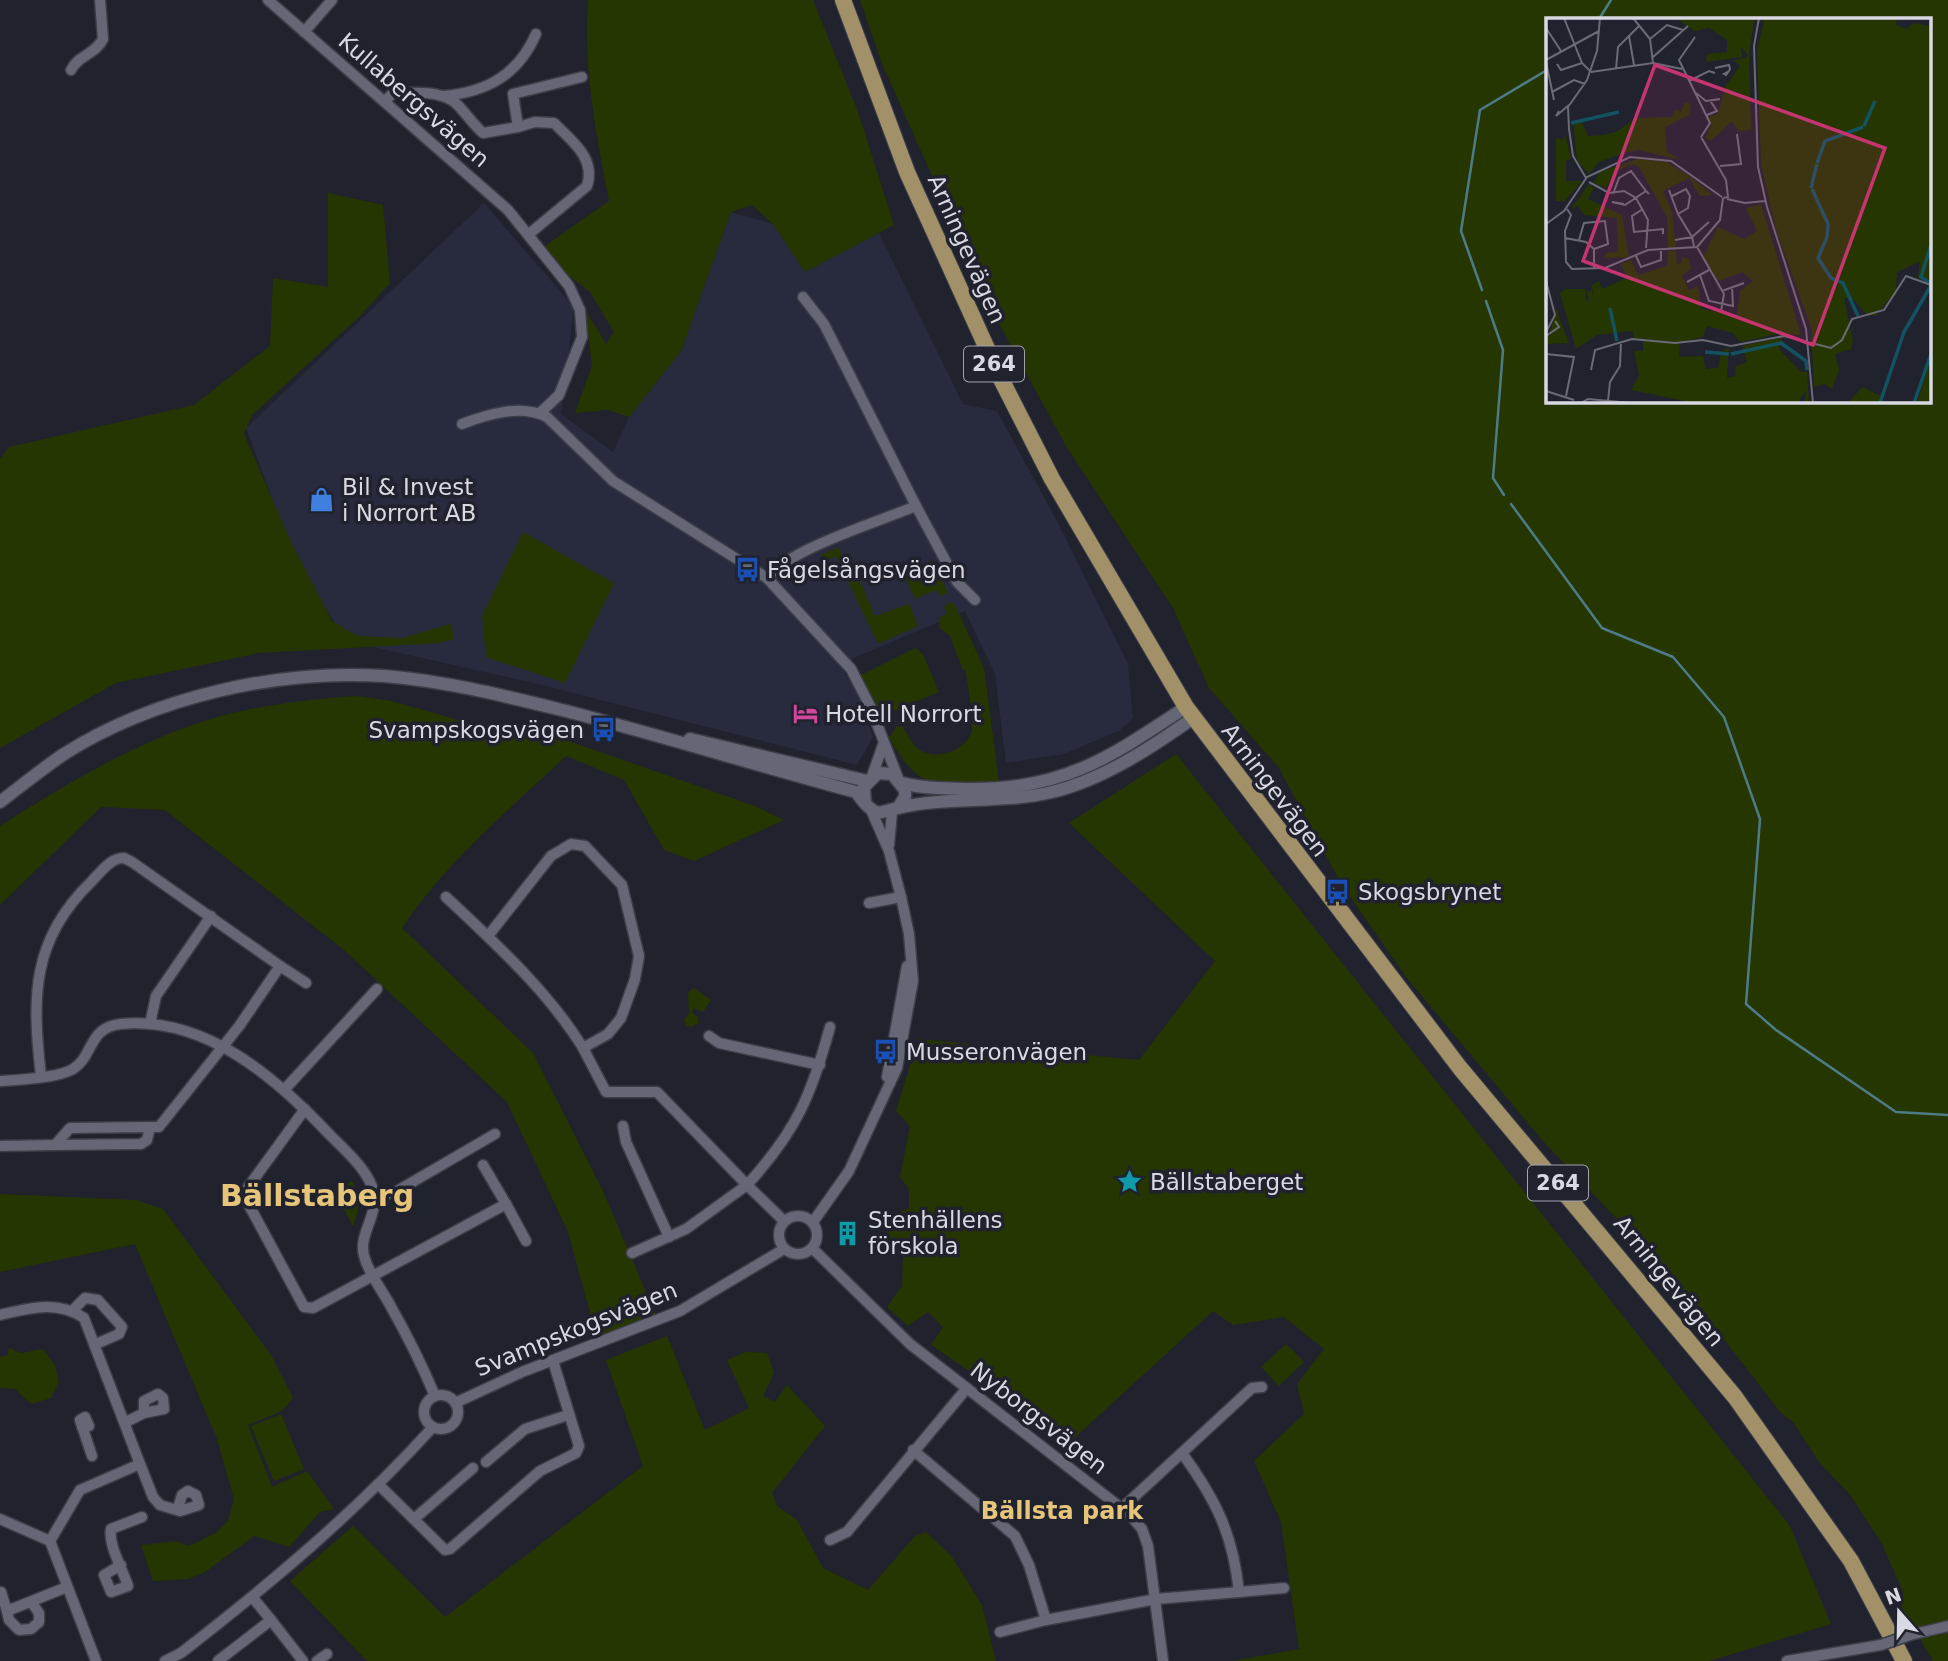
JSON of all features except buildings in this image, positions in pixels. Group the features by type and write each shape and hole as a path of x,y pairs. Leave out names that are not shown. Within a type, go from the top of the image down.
{"main road":[{"name":"Arningevägen","path":"843,0 907,172 999,375 1052,479 1189,713 1451,1058 1735,1397 1851,1561 1904,1661"}],"street":[{"path":"71,70 76,60 93,52 103,38 100,0"},
{"name":"Kullabergsvägen","path":"268,0 386,100 529,234 569,286 580,310 582,337 559,395 540,414"},
{"path":"304,32 332,0"},
{"path":"439,96 475,92 510,74 530,48 536,34"},
{"path":"518,127 513,94 582,77"},
{"path":"386,100 393,93 428,92 454,101 469,122 483,133 535,122 554,123 585,153 589,178 587,186 529,234"},
{"path":"803,297 824,324 957,582 975,600"},
{"path":"462,424 494,412 540,414 547,417 613,481 767,578 851,669 870,706 905,797 895,810 889,851"},
{"path":"767,578 776,567 802,554 916,506"},
{"path":"0,802 65,754 130,721 177,704 237,689 321,676 383,676 471,688 651,733 856,792 878,813 925,802 980,794 1021,792 1084,770 1189,713"},
{"path":"651,733 711,743 869,778 885,772 918,788 980,794"},
{"path":"813,1222 849,1171 897,1068 913,981 909,934 889,851 863,795 883,745"},
{"path":"488,936 551,856 571,844 585,846 622,885 639,956 635,979 621,1018 608,1034 583,1048"},
{"path":"41,1076 36,984 46,946 75,897 114,860 124,858 306,983"},
{"path":"446,897 488,936 564,1017 606,1092 657,1092 784,1221"},
{"path":"869,903 901,897"},
{"path":"150,1024 156,996 211,916"},
{"path":"55,1145 69,1128 159,1127 224,1046 280,966"},
{"path":"284,1090 377,989"},
{"path":"0,1081 74,1069 82,1062 94,1037 104,1030 117,1024 150,1024 195,1034 224,1046 284,1090 305,1109 370,1181 375,1198 363,1249 374,1276 410,1340 435,1396 424,1409 425,1421 432,1428"},
{"path":"632,1253 686,1229 747,1185 774,1156 791,1130 816,1081 830,1027"},
{"path":"709,1036 719,1043 820,1065"},
{"path":"305,1109 244,1189 245,1198 304,1307 313,1308 506,1203"},
{"path":"623,1126 626,1142 669,1237"},
{"path":"0,1146 141,1144 147,1140 150,1127"},
{"path":"375,1198 397,1191 495,1134"},
{"path":"484,1165 526,1241"},
{"path":"784,1249 778,1235 784,1221 800,1215 813,1222 818,1236 812,1248"},
{"name":"Svampskogsvägen","path":"455,1403 680,1311 784,1249 799,1255 812,1248"},
{"name":"Nyborgsvägen","path":"812,1248 891,1328 1121,1509 1142,1529 1148,1546 1163,1661"},
{"path":"72,1310 85,1298 98,1300 122,1327 119,1334 96,1344"},
{"path":"0,1315 55,1305 72,1310 84,1318 153,1497 160,1505 178,1508"},
{"path":"378,1484 445,1550 450,1549 540,1471 576,1452 579,1446 553,1361"},
{"path":"1121,1509 1252,1388 1262,1387"},
{"path":"830,1541 847,1532 967,1388"},
{"name":"Svampskogsvägen","path":"165,1661 185,1657 253,1598 378,1484 432,1428 445,1429 455,1422 458,1416 455,1403 447,1396 435,1396"},
{"path":"126,1422 144,1413"},
{"path":"486,1462 525,1429 568,1415"},
{"path":"82,1427 92,1456"},
{"path":"914,1450 1015,1536 1029,1565 1046,1620"},
{"path":"1182,1453 1219,1507 1234,1548 1239,1592"},
{"path":"50,1541 80,1490 140,1464"},
{"path":"414,1519 473,1468"},
{"path":"121,1565 110,1536 111,1529 138,1517"},
{"path":"0,1520 50,1541 96,1661"},
{"path":"7,1611 67,1587"},
{"path":"1000,1632 1046,1620 1156,1600 1284,1588"},
{"path":"1,1592 12,1625 25,1631 39,1622 39,1613 32,1603"},
{"path":"253,1598 303,1661"},
{"path":"218,1661 271,1620"},
{"path":"1787,1661 1881,1645 1948,1626"},
{"path":"317,1661 327,1654"}],"shaded area":[{"path":"484,203 574,307 561,414 613,452 629,417 681,351 731,212 773,224 805,272 879,233 963,404 997,411 1058,523 1128,664 1133,718 1119,731 1064,754 1006,763 995,674 965,611 849,660 843,671 856,690 873,737 857,765 534,683 346,641 294,558 246,428"}],"green space":[{"path":"588,0 813,0 858,112 894,225 805,272 773,224 752,205 731,212 681,351 629,417 608,410 575,413 592,366 585,309 606,344 614,332 590,292 565,273 545,246 609,201 589,76"},
{"path":"860,0 1948,0 1948,1661 1933,1661 1902,1608 1903,1592 1882,1544 1851,1496 1819,1462 1793,1422 1781,1413 1692,1298 1543,1141 1406,977 1340,882 1279,768 1209,688 1173,608 1066,446 991,309 881,61"},
{"path":"328,193 383,205 390,283 360,316 252,415 244,434 291,542 332,621 358,636 402,638 451,624 454,639 440,643 259,653 116,683 0,748 0,459 9,447 194,405 270,346 273,278 328,287"},
{"path":"523,532 614,583 565,683 486,657 482,616"},
{"path":"838,547 848,566 853,564 875,616 909,604 918,626 878,644 836,556 824,561 821,555"},
{"path":"932,560 948,593 940,596 936,590 915,599 903,573"},
{"path":"950,602 955,605 984,668 999,782 961,785 934,783 912,770 889,738 897,726 903,727 917,748 930,754 944,754 958,748 971,733 965,670 950,636 939,627 940,617 947,614 944,607"},
{"path":"915,648 923,654 939,692 881,716 861,675"},
{"path":"356,696 391,701 462,721 560,738 755,806 784,820 694,861 664,850 624,780 566,756 458,859 402,928 533,1053 603,1191 656,1316 597,1338 568,1232 507,1102 344,950 165,810 101,807 0,905 0,826 72,782 146,744 217,717 276,705"},
{"path":"1176,754 1790,1526 1831,1624 1709,1661 1232,1661 1299,1649 1281,1522 1254,1461 1304,1414 1297,1384 1324,1349 1284,1317 1233,1325 1213,1311 1071,1441 931,1345 943,1327 928,1312 908,1326 887,1307 902,1286 903,1253 888,1244 886,1226 895,1214 909,1208 909,1189 900,1177 910,1126 896,1111 918,1039 1139,1060 1215,961 1069,823"},
{"path":"694,988 711,1000 703,1012 694,1008 692,1012 698,1017 699,1023 691,1027 686,1025 684,1020 689,1013 688,992"},
{"path":"352,1181 358,1204 353,1226 334,1191"},
{"path":"0,1194 136,1200 163,1209 271,1355 293,1398 282,1411 248,1425 272,1487 307,1471 334,1509 320,1512 289,1547 254,1536 205,1572 188,1579 153,1581 141,1545 176,1541 189,1546 217,1532 228,1521 234,1499 217,1439 135,1244 0,1272"},
{"path":"667,1336 705,1430 749,1408 727,1360 746,1352 767,1353 774,1373 763,1396 775,1402 787,1385 825,1426 772,1493 777,1506 797,1520 823,1568 868,1590 915,1536 926,1532 952,1557 982,1605 996,1661 367,1661 290,1581 353,1526 445,1617 643,1466 606,1360"},
{"path":"1286,1344 1304,1362 1279,1386 1261,1367"},
{"path":"9,1348 21,1353 43,1349 55,1365 59,1382 51,1398 31,1404 15,1389 0,1388 0,1357 7,1355"},
{"path":"281,1414 304,1469 274,1481 251,1426"}],"waterway":[{"path":"1600,18 1611,0"},
{"path":"1482,290 1461,231 1480,110 1546,71"},
{"path":"1486,301 1503,350 1493,478 1504,495"},
{"path":"1511,504 1602,628 1673,657 1724,717 1760,819 1746,1004 1776,1030 1896,1112 1948,1115"}],"place":[{"name":"Bil & Invest i Norrort AB","path":"322,500"},
{"name":"Fågelsångsvägen","path":"747,570"},
{"name":"Hotell Norrort","path":"805,714"},
{"name":"Svampskogsvägen","path":"604,730"},
{"name":"Skogsbrynet","path":"1338,892"},
{"name":"Musseronvägen","path":"886,1052"},
{"name":"Bällstaberget","path":"1130,1182"},
{"name":"Stenhällens förskola","path":"848,1233"}],"district":[{"name":"Bällstaberg","path":"317,1196"},
{"name":"Bällsta park","path":"1062,1511"}]}
